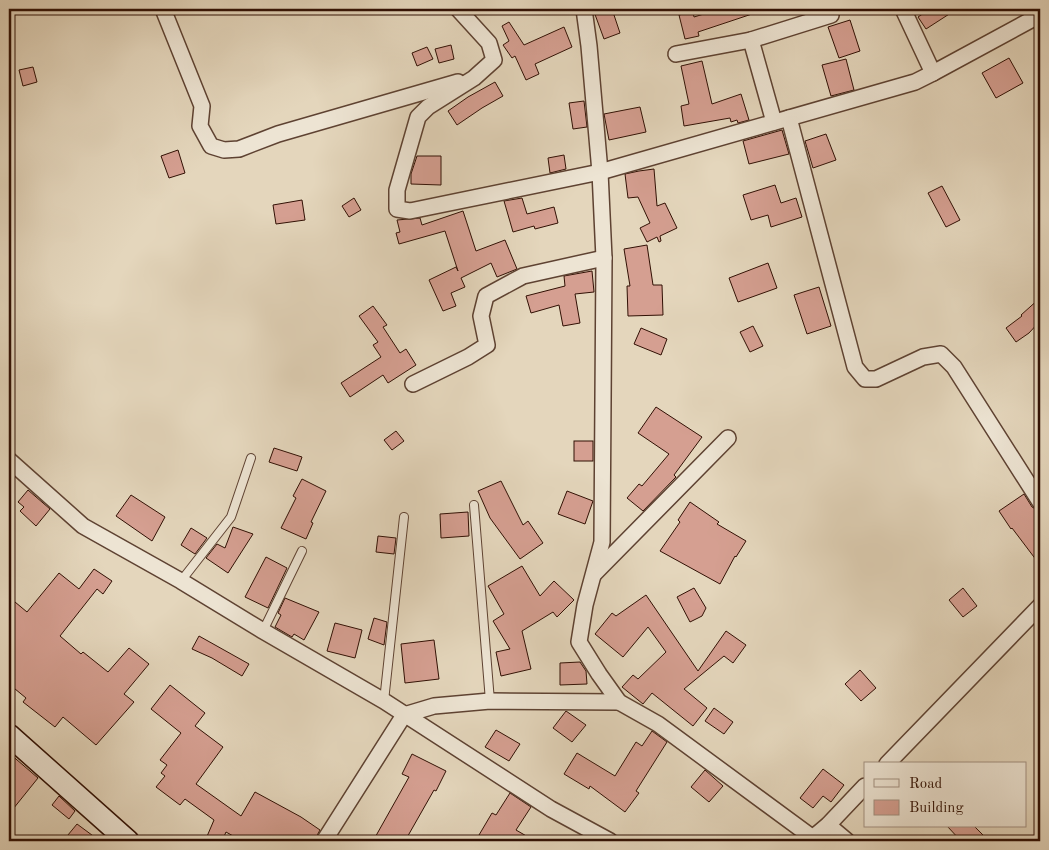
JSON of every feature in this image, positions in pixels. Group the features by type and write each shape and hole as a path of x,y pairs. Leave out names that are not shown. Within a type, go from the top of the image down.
{"main road":[{"path":"9,735 128,841"}],"street":[{"path":"163,9 202,106 200,126 211,146 224,150 240,149 278,134 474,78"},
{"path":"458,9 489,43 494,60 474,78 428,106 418,118 397,190 396,209 410,211 600,172 915,82 1040,15"},
{"path":"584,9 600,172 604,258 602,542 584,605 580,642 599,674 619,702 658,724 811,840 864,787"},
{"path":"903,9 933,73"},
{"path":"676,54 751,40 831,15"},
{"path":"751,40 782,120 855,367 865,378 876,379 923,357 941,354 954,367 1040,502"},
{"path":"413,384 468,357 487,345 480,316 486,296 523,276 604,258"},
{"path":"593,575 728,438"},
{"path":"9,460 83,526 181,581 384,701 551,809 610,841"},
{"path":"889,762 1040,606"},
{"path":"324,841 404,715 434,706 490,700 619,702"},
{"path":"828,825 848,841"}],"lane":[{"path":"181,581 230,517 251,458"},
{"path":"474,505 490,700"},
{"path":"384,701 404,517"},
{"path":"263,631 302,551"}],"building":[{"path":"593,9 612,9 620,33 604,39"},
{"path":"720,9 761,9 761,11 698,32 699,36 685,39 679,15 693,12 694,17"},
{"path":"930,9 957,9 926,29 918,17"},
{"path":"850,20 860,51 839,58 828,27"},
{"path":"509,22 524,45 564,27 572,47 535,64 539,74 526,80 515,56 512,58 503,45 509,41 502,26"},
{"path":"451,45 454,59 439,63 435,49"},
{"path":"427,47 433,59 417,66 412,53"},
{"path":"1009,58 1023,83 996,98 982,73"},
{"path":"846,59 854,90 831,96 822,65"},
{"path":"702,61 712,104 741,94 749,120 738,123 737,120 731,122 730,118 684,126 681,106 689,104 681,66"},
{"path":"33,67 37,82 23,86 19,70"},
{"path":"495,82 503,96 457,125 448,111"},
{"path":"584,101 587,127 573,129 569,103"},
{"path":"640,107 646,132 609,140 604,114"},
{"path":"782,130 789,154 749,164 743,141"},
{"path":"826,134 836,160 813,168 805,141"},
{"path":"178,150 185,173 169,178 161,156"},
{"path":"564,155 566,169 550,173 548,158"},
{"path":"417,156 441,156 441,185 411,184 411,174"},
{"path":"654,169 657,206 665,203 677,228 660,236 661,241 659,242 657,237 647,242 640,228 650,223 638,197 628,198 625,174"},
{"path":"775,185 781,203 796,198 802,217 771,227 768,215 751,220 743,195"},
{"path":"942,186 960,220 946,227 928,193"},
{"path":"354,198 361,210 349,217 342,206"},
{"path":"522,198 527,214 554,207 558,223 535,229 534,226 513,232 504,201"},
{"path":"302,200 305,220 276,224 273,205"},
{"path":"463,211 476,251 505,240 517,269 497,277 491,263 461,278 465,287 451,293 456,306 443,311 429,280 456,267 458,271 445,231 399,244 396,233 400,232 397,220 420,218 422,225"},
{"path":"647,245 653,285 662,285 663,315 628,316 627,286 630,286 624,249"},
{"path":"768,263 777,288 738,302 729,278"},
{"path":"592,271 594,292 575,294 580,323 563,326 559,305 531,313 526,296 565,286 564,276"},
{"path":"819,287 831,326 807,334 794,295"},
{"path":"1040,298 1040,321 1029,333 1016,342 1006,328 1022,316"},
{"path":"373,306 387,325 383,327 400,353 406,349 416,365 388,383 383,375 350,397 341,383 381,357 373,345 378,342 359,316"},
{"path":"753,326 763,346 750,352 740,332"},
{"path":"641,328 667,339 661,355 634,344"},
{"path":"656,407 702,437 674,475 676,477 643,511 627,498 639,484 642,486 669,454 638,433"},
{"path":"396,431 404,441 392,450 384,440"},
{"path":"574,441 593,441 593,461 574,461"},
{"path":"274,448 302,457 297,471 269,462"},
{"path":"302,479 326,491 311,522 313,523 306,539 281,528 296,498 293,496"},
{"path":"501,481 523,525 528,521 543,543 520,559 490,518 478,491"},
{"path":"28,490 50,509 36,526 20,511 24,507 18,502"},
{"path":"567,491 593,501 585,524 558,514"},
{"path":"1024,494 1032,507 1040,511 1040,565 999,511"},
{"path":"131,495 165,517 152,541 116,516"},
{"path":"690,502 719,522 717,524 746,541 735,556 720,584 660,551 680,522 678,520"},
{"path":"468,512 469,536 441,538 440,514"},
{"path":"233,527 253,534 228,573 206,558 217,544 225,548"},
{"path":"191,528 207,538 195,554 181,545"},
{"path":"378,536 396,538 394,554 376,552"},
{"path":"266,557 287,568 268,608 245,597"},
{"path":"522,566 540,596 554,581 574,600 557,617 553,612 522,631 531,669 501,676 496,652 510,649 493,621 504,614 488,586"},
{"path":"94,569 112,581 103,594 97,589 60,636 81,654 83,652 108,672 129,648 149,664 124,694 134,702 96,745 63,717 55,727 23,702 26,698 9,684 9,597 27,612 59,573 79,589"},
{"path":"694,588 706,608 702,616 690,622 677,597"},
{"path":"963,588 977,606 963,617 949,600"},
{"path":"646,595 698,671 726,631 746,645 733,663 724,656 684,689 707,708 693,726 652,693 643,704 622,687 633,675 638,679 666,652 648,627 623,657 595,634 612,613 616,616"},
{"path":"285,598 319,612 304,640 294,634 292,637 275,627 281,615 278,613"},
{"path":"374,618 387,622 384,645 368,639"},
{"path":"335,623 362,630 355,658 327,651"},
{"path":"199,636 249,664 242,676 212,658 192,649"},
{"path":"434,640 439,679 405,683 401,644"},
{"path":"580,662 586,671 587,684 560,685 560,663"},
{"path":"860,670 876,688 861,701 845,684"},
{"path":"170,685 205,713 195,726 223,747 196,784 241,816 255,792 301,817 320,830 314,841 242,841 226,832 222,841 205,841 214,820 185,799 180,805 156,787 165,776 161,773 167,765 160,760 181,733 151,709"},
{"path":"714,708 733,722 724,734 705,721"},
{"path":"566,711 586,725 572,742 553,728"},
{"path":"496,730 520,744 509,761 485,747"},
{"path":"652,731 667,742 636,791 639,793 625,812 590,786 589,789 564,774 577,753 615,776 636,742 642,746"},
{"path":"9,753 38,778 9,814"},
{"path":"412,754 446,771 405,841 373,841 409,777 402,774"},
{"path":"823,769 844,785 831,802 823,796 813,808 800,798"},
{"path":"705,770 723,786 709,802 691,787"},
{"path":"510,793 531,807 516,830 535,841 491,841 479,835 492,813 496,815"},
{"path":"59,796 75,811 69,819 52,805"},
{"path":"77,824 100,841 63,841"},
{"path":"949,828 976,828 989,841 961,841"}]}
